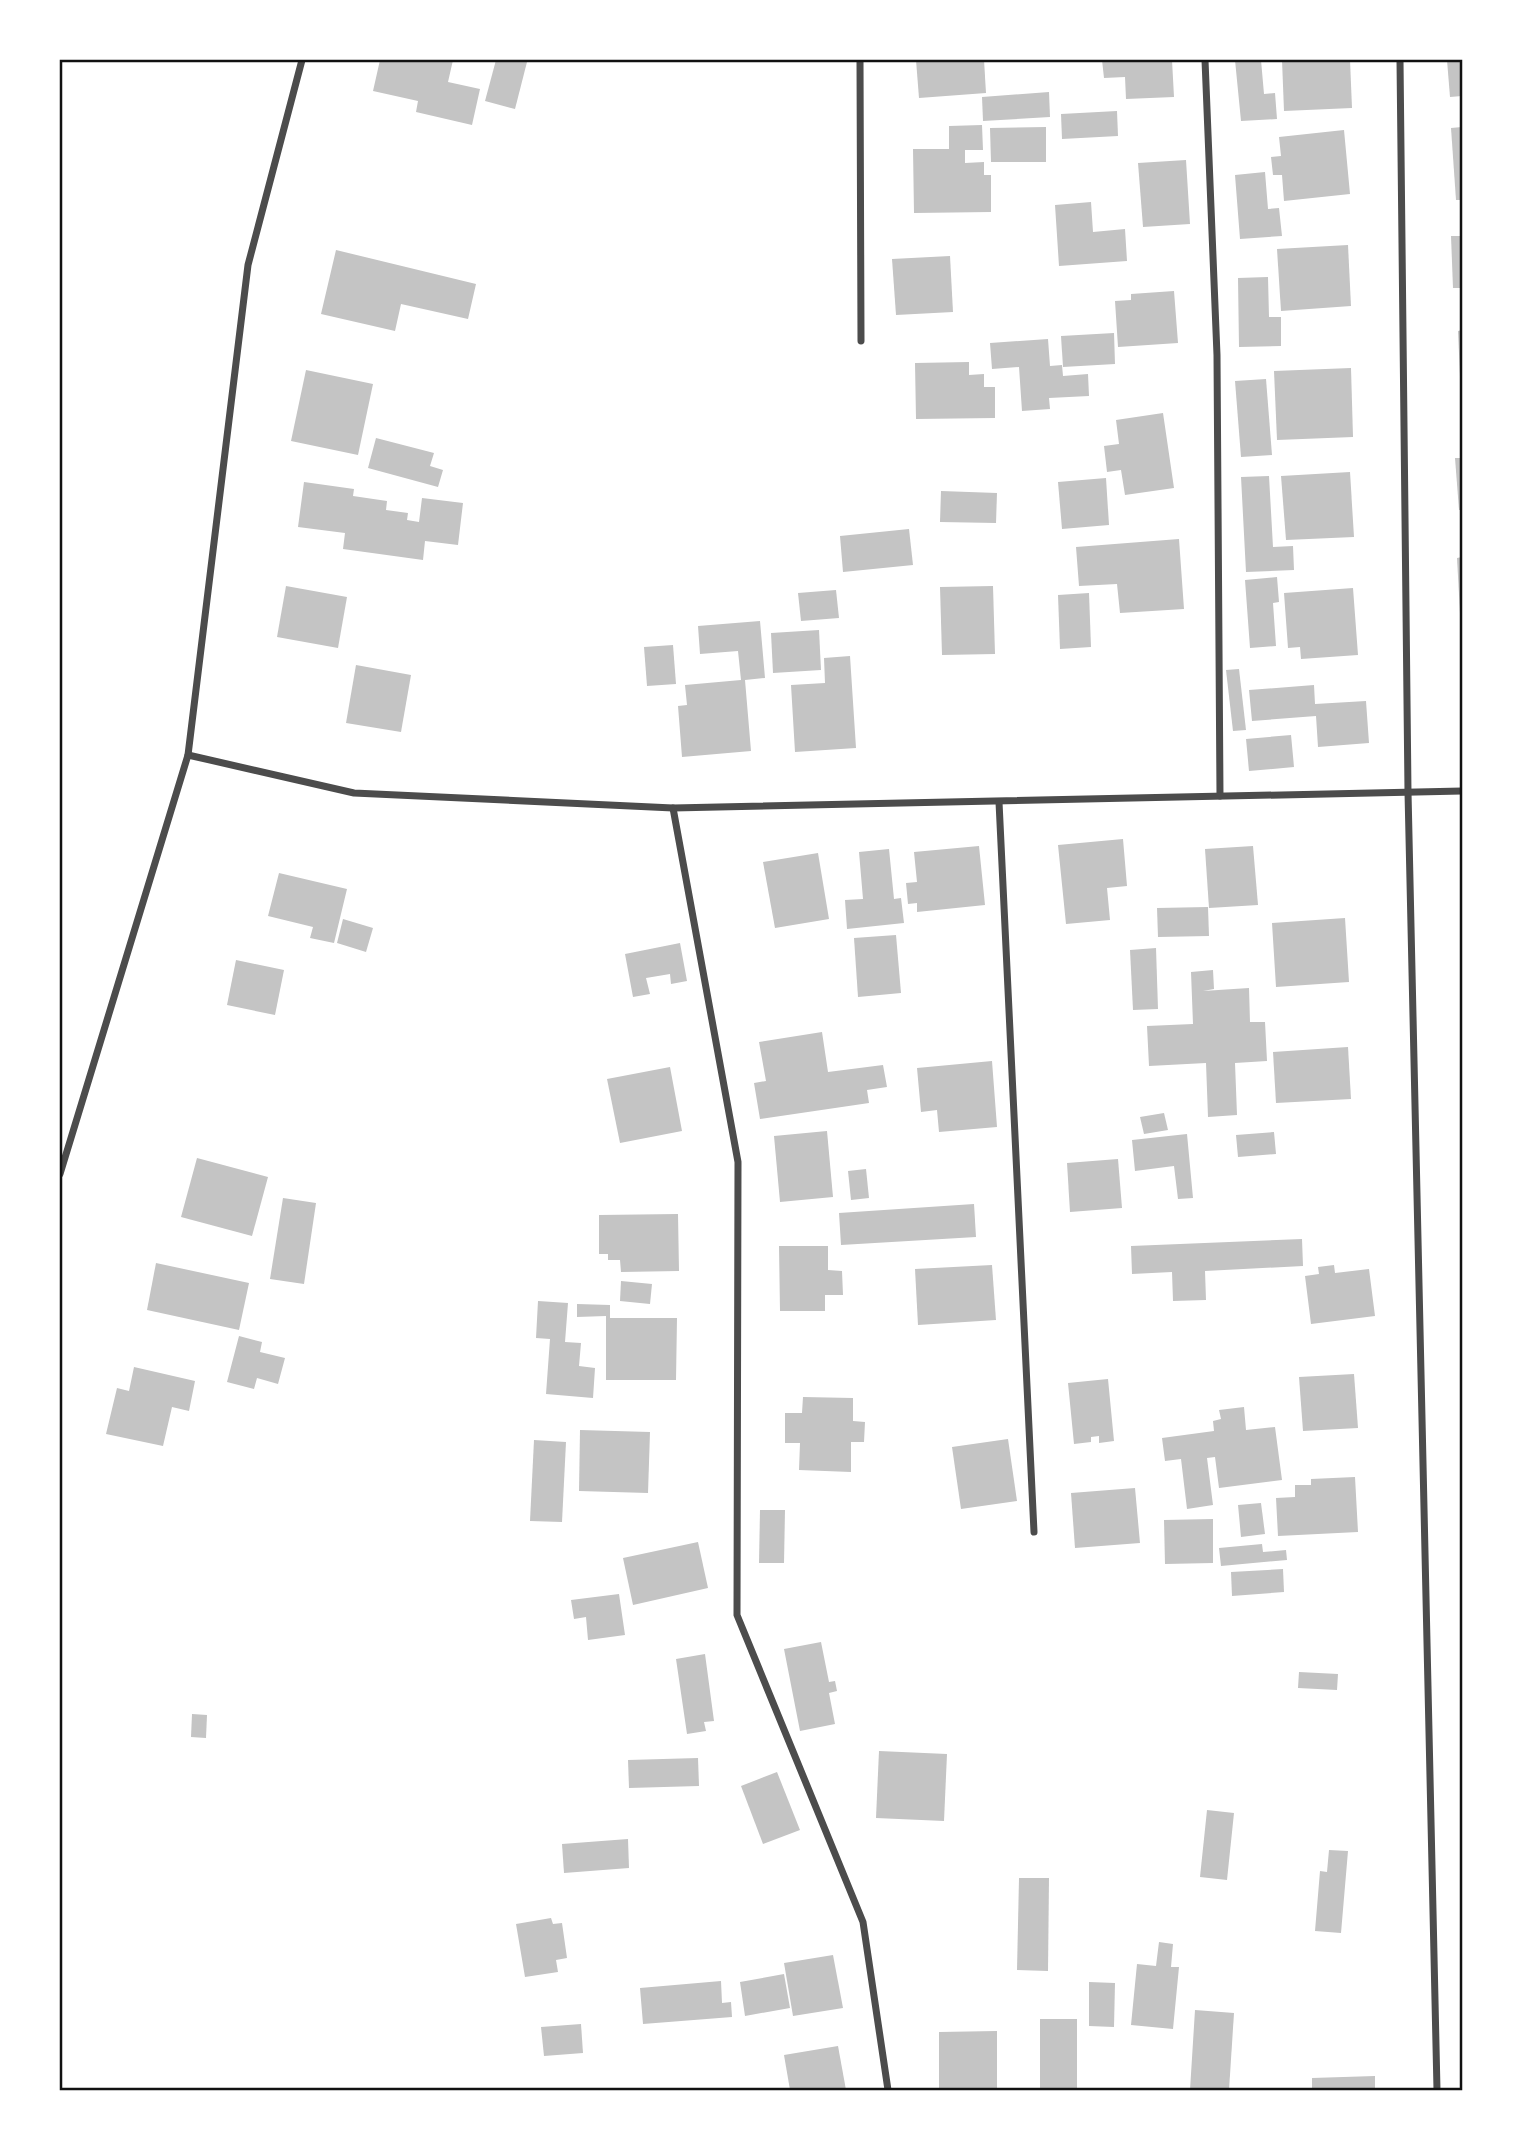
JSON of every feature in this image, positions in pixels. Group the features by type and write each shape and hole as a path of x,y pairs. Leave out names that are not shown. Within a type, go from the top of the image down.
{"street":[{"path":"60,1174 188,755 248,265 302,60"},
{"path":"860,60 860,341"},
{"path":"1205,60 1217,355 1220,796"},
{"path":"1401,60 1408,792 1437,2091"},
{"path":"188,755 354,793 673,808 1462,791"},
{"path":"999,802 1034,1532"},
{"path":"673,808 738,1162 737,1615 863,1922 888,2091"}],"building":[{"path":"380,60 453,60 448,82 480,89 472,125 416,112 418,101 373,91"},
{"path":"496,60 527,62 515,109 485,101"},
{"path":"916,60 984,60 986,93 919,98"},
{"path":"1102,60 1172,60 1174,97 1126,99 1125,77 1104,78"},
{"path":"1235,60 1261,60 1264,94 1275,93 1277,119 1241,121"},
{"path":"1282,60 1350,60 1352,108 1284,111"},
{"path":"1447,60 1462,60 1462,96 1450,97"},
{"path":"1049,92 1050,117 983,121 982,97"},
{"path":"1117,111 1118,136 1062,139 1061,114"},
{"path":"982,125 983,150 965,150 965,163 984,162 984,175 991,175 991,212 914,213 913,149 949,149 949,126"},
{"path":"1046,127 1046,162 991,162 990,128"},
{"path":"1462,127 1462,200 1456,200 1451,128"},
{"path":"1344,130 1350,194 1284,201 1282,175 1273,175 1271,157 1281,156 1279,137"},
{"path":"1186,160 1190,224 1143,227 1138,163"},
{"path":"1265,172 1268,209 1279,208 1282,236 1240,239 1235,175"},
{"path":"1091,202 1093,232 1125,229 1127,261 1059,266 1055,205"},
{"path":"1451,236 1462,236 1462,288 1453,288"},
{"path":"1348,245 1351,306 1281,311 1277,249"},
{"path":"336,250 476,284 468,319 401,304 395,331 321,314"},
{"path":"950,256 953,312 896,315 892,259"},
{"path":"1268,277 1269,317 1281,317 1281,346 1239,347 1238,278"},
{"path":"1174,291 1178,343 1118,347 1115,301 1131,300 1131,294"},
{"path":"1462,330 1462,375 1460,376 1458,331"},
{"path":"1114,333 1115,364 1063,367 1061,336"},
{"path":"1048,339 1050,366 1062,365 1063,376 1088,374 1089,396 1049,398 1050,409 1022,411 1019,367 992,369 990,343"},
{"path":"969,362 969,375 984,374 984,387 995,387 995,418 916,419 915,363"},
{"path":"1351,368 1353,437 1277,440 1274,371"},
{"path":"306,370 373,384 358,455 291,441"},
{"path":"1266,379 1272,455 1241,457 1235,381"},
{"path":"1163,413 1174,488 1125,495 1121,470 1107,472 1104,446 1119,444 1116,420"},
{"path":"376,438 434,453 430,466 443,470 438,487 368,468"},
{"path":"1455,458 1462,458 1462,510 1459,510"},
{"path":"1350,472 1354,537 1286,540 1281,476"},
{"path":"1269,476 1273,547 1293,546 1294,570 1246,572 1241,477"},
{"path":"1106,478 1109,525 1062,529 1058,482"},
{"path":"304,482 354,489 353,496 387,501 386,510 408,513 407,520 419,522 422,498 463,503 458,545 425,541 423,560 343,549 345,533 298,527"},
{"path":"941,491 997,493 996,523 940,522"},
{"path":"909,529 913,565 843,572 840,536"},
{"path":"1179,539 1184,609 1120,613 1117,584 1079,586 1076,547"},
{"path":"1462,557 1462,612 1460,613 1457,558"},
{"path":"1277,577 1279,602 1273,603 1276,646 1250,648 1245,580"},
{"path":"286,586 347,597 338,648 277,637"},
{"path":"993,586 995,654 942,655 940,587"},
{"path":"1353,588 1358,655 1301,659 1300,647 1288,648 1284,593"},
{"path":"836,590 839,618 801,621 798,593"},
{"path":"1089,593 1091,647 1060,649 1058,595"},
{"path":"760,621 765,678 745,680 751,751 682,757 678,706 687,705 685,685 741,680 738,651 700,654 698,626"},
{"path":"819,630 821,670 773,673 771,633"},
{"path":"673,645 676,684 647,686 644,647"},
{"path":"850,656 856,748 795,752 791,685 825,683 824,658"},
{"path":"356,665 411,675 401,732 346,723"},
{"path":"1239,669 1246,730 1233,731 1226,670"},
{"path":"1314,685 1315,704 1366,701 1369,743 1318,747 1316,716 1252,721 1249,690"},
{"path":"1291,735 1294,767 1249,771 1246,739"},
{"path":"1123,839 1127,886 1107,888 1110,920 1066,924 1058,845"},
{"path":"979,846 985,905 917,912 917,903 908,904 906,883 917,882 914,852"},
{"path":"1253,846 1258,905 1209,908 1205,849"},
{"path":"889,849 894,899 901,898 904,923 847,929 845,900 863,899 859,852"},
{"path":"818,853 829,919 775,928 763,862"},
{"path":"279,873 347,889 334,943 310,938 313,927 268,916"},
{"path":"1208,907 1209,936 1158,937 1157,908"},
{"path":"1345,918 1349,982 1276,987 1272,923"},
{"path":"343,919 373,928 366,952 337,943"},
{"path":"896,935 901,993 858,997 854,938"},
{"path":"680,943 687,981 671,984 670,974 646,978 650,994 633,997 625,954"},
{"path":"1156,948 1158,1009 1133,1010 1130,950"},
{"path":"236,960 284,970 275,1015 227,1005"},
{"path":"1213,970 1214,989 1203,991 1249,988 1250,1022 1265,1022 1267,1061 1235,1063 1237,1115 1208,1117 1206,1063 1149,1066 1147,1026 1193,1024 1191,972"},
{"path":"822,1032 828,1072 883,1065 887,1087 867,1090 869,1103 760,1119 754,1083 766,1081 759,1042"},
{"path":"1348,1047 1351,1099 1276,1103 1273,1052"},
{"path":"992,1061 997,1127 939,1132 937,1110 921,1112 917,1068"},
{"path":"670,1067 682,1131 620,1143 607,1079"},
{"path":"1164,1113 1168,1130 1144,1134 1140,1117"},
{"path":"827,1131 833,1197 780,1202 774,1136"},
{"path":"1274,1132 1276,1154 1238,1157 1236,1135"},
{"path":"1187,1134 1193,1198 1178,1199 1174,1166 1135,1171 1132,1140"},
{"path":"197,1158 268,1177 252,1236 181,1217"},
{"path":"1118,1159 1122,1208 1070,1212 1067,1163"},
{"path":"866,1169 869,1198 851,1200 848,1171"},
{"path":"283,1198 316,1203 304,1284 270,1279"},
{"path":"974,1204 976,1237 841,1245 839,1213"},
{"path":"678,1214 679,1271 621,1272 620,1260 608,1260 608,1254 599,1254 599,1215"},
{"path":"1302,1239 1303,1266 1205,1271 1206,1300 1173,1301 1172,1272 1132,1274 1131,1246"},
{"path":"779,1246 828,1246 828,1270 842,1271 843,1295 825,1295 825,1311 780,1311"},
{"path":"156,1263 249,1283 239,1330 147,1310"},
{"path":"992,1265 996,1320 918,1325 915,1269"},
{"path":"1334,1265 1335,1273 1369,1269 1375,1316 1311,1324 1305,1276 1319,1274 1318,1267"},
{"path":"621,1281 652,1284 650,1304 620,1301"},
{"path":"538,1301 568,1303 565,1342 581,1343 579,1366 595,1368 593,1398 546,1394 550,1339 536,1338"},
{"path":"577,1304 610,1305 610,1318 677,1318 676,1380 606,1380 606,1316 577,1317"},
{"path":"239,1336 262,1342 260,1352 285,1358 278,1384 257,1378 254,1389 227,1382"},
{"path":"134,1367 195,1381 189,1411 172,1407 163,1446 106,1434 117,1388 129,1391"},
{"path":"1354,1374 1358,1428 1303,1431 1299,1377"},
{"path":"1108,1379 1114,1441 1099,1443 1099,1436 1091,1437 1091,1442 1074,1444 1068,1383"},
{"path":"803,1397 853,1398 853,1421 865,1422 864,1442 851,1442 851,1472 799,1470 800,1443 785,1443 785,1413 802,1413"},
{"path":"1244,1407 1246,1430 1275,1427 1282,1480 1219,1488 1215,1457 1207,1458 1213,1505 1187,1509 1181,1459 1165,1461 1162,1438 1214,1431 1213,1421 1221,1419 1219,1410"},
{"path":"580,1430 650,1432 648,1493 579,1491"},
{"path":"1008,1439 1017,1501 961,1509 952,1447"},
{"path":"534,1440 566,1442 562,1522 530,1521"},
{"path":"1355,1477 1358,1532 1278,1536 1276,1498 1295,1497 1295,1485 1311,1485 1311,1479"},
{"path":"1135,1488 1140,1543 1075,1548 1071,1493"},
{"path":"1261,1503 1265,1534 1241,1537 1238,1505"},
{"path":"760,1510 785,1510 784,1563 759,1563"},
{"path":"1213,1519 1213,1563 1165,1564 1164,1520"},
{"path":"698,1542 708,1588 633,1605 623,1558"},
{"path":"1262,1544 1263,1552 1286,1550 1287,1560 1221,1566 1219,1548"},
{"path":"1283,1569 1284,1592 1232,1596 1231,1572"},
{"path":"619,1594 625,1635 588,1640 586,1617 574,1619 571,1600"},
{"path":"821,1642 829,1682 835,1681 837,1691 829,1693 835,1724 800,1731 784,1649"},
{"path":"705,1654 714,1721 704,1722 706,1731 687,1734 676,1659"},
{"path":"1299,1672 1338,1674 1337,1690 1298,1688"},
{"path":"192,1714 207,1715 206,1738 191,1737"},
{"path":"879,1751 947,1754 944,1821 876,1818"},
{"path":"698,1758 699,1786 629,1788 628,1760"},
{"path":"777,1772 800,1830 763,1844 741,1786"},
{"path":"1207,1810 1234,1813 1227,1880 1200,1877"},
{"path":"628,1839 629,1868 564,1873 562,1844"},
{"path":"1329,1850 1348,1851 1341,1933 1315,1931 1320,1871 1327,1872"},
{"path":"1019,1878 1049,1878 1048,1971 1017,1970"},
{"path":"551,1918 553,1924 562,1923 567,1958 556,1960 558,1972 525,1977 516,1924"},
{"path":"1159,1942 1173,1944 1171,1967 1179,1967 1173,2029 1131,2025 1137,1964 1156,1966"},
{"path":"833,1955 843,2008 793,2016 784,1963"},
{"path":"784,1974 790,2008 745,2016 740,1982"},
{"path":"721,1981 722,2003 731,2002 732,2017 643,2024 640,1988"},
{"path":"1089,1982 1115,1983 1114,2027 1089,2026"},
{"path":"1195,2010 1234,2013 1229,2090 1190,2090"},
{"path":"1040,2019 1077,2019 1077,2090 1040,2090"},
{"path":"581,2024 583,2053 544,2056 541,2027"},
{"path":"997,2031 997,2090 939,2090 939,2032"},
{"path":"838,2046 846,2090 790,2090 784,2055"},
{"path":"1375,2076 1375,2090 1312,2090 1312,2078"}]}
